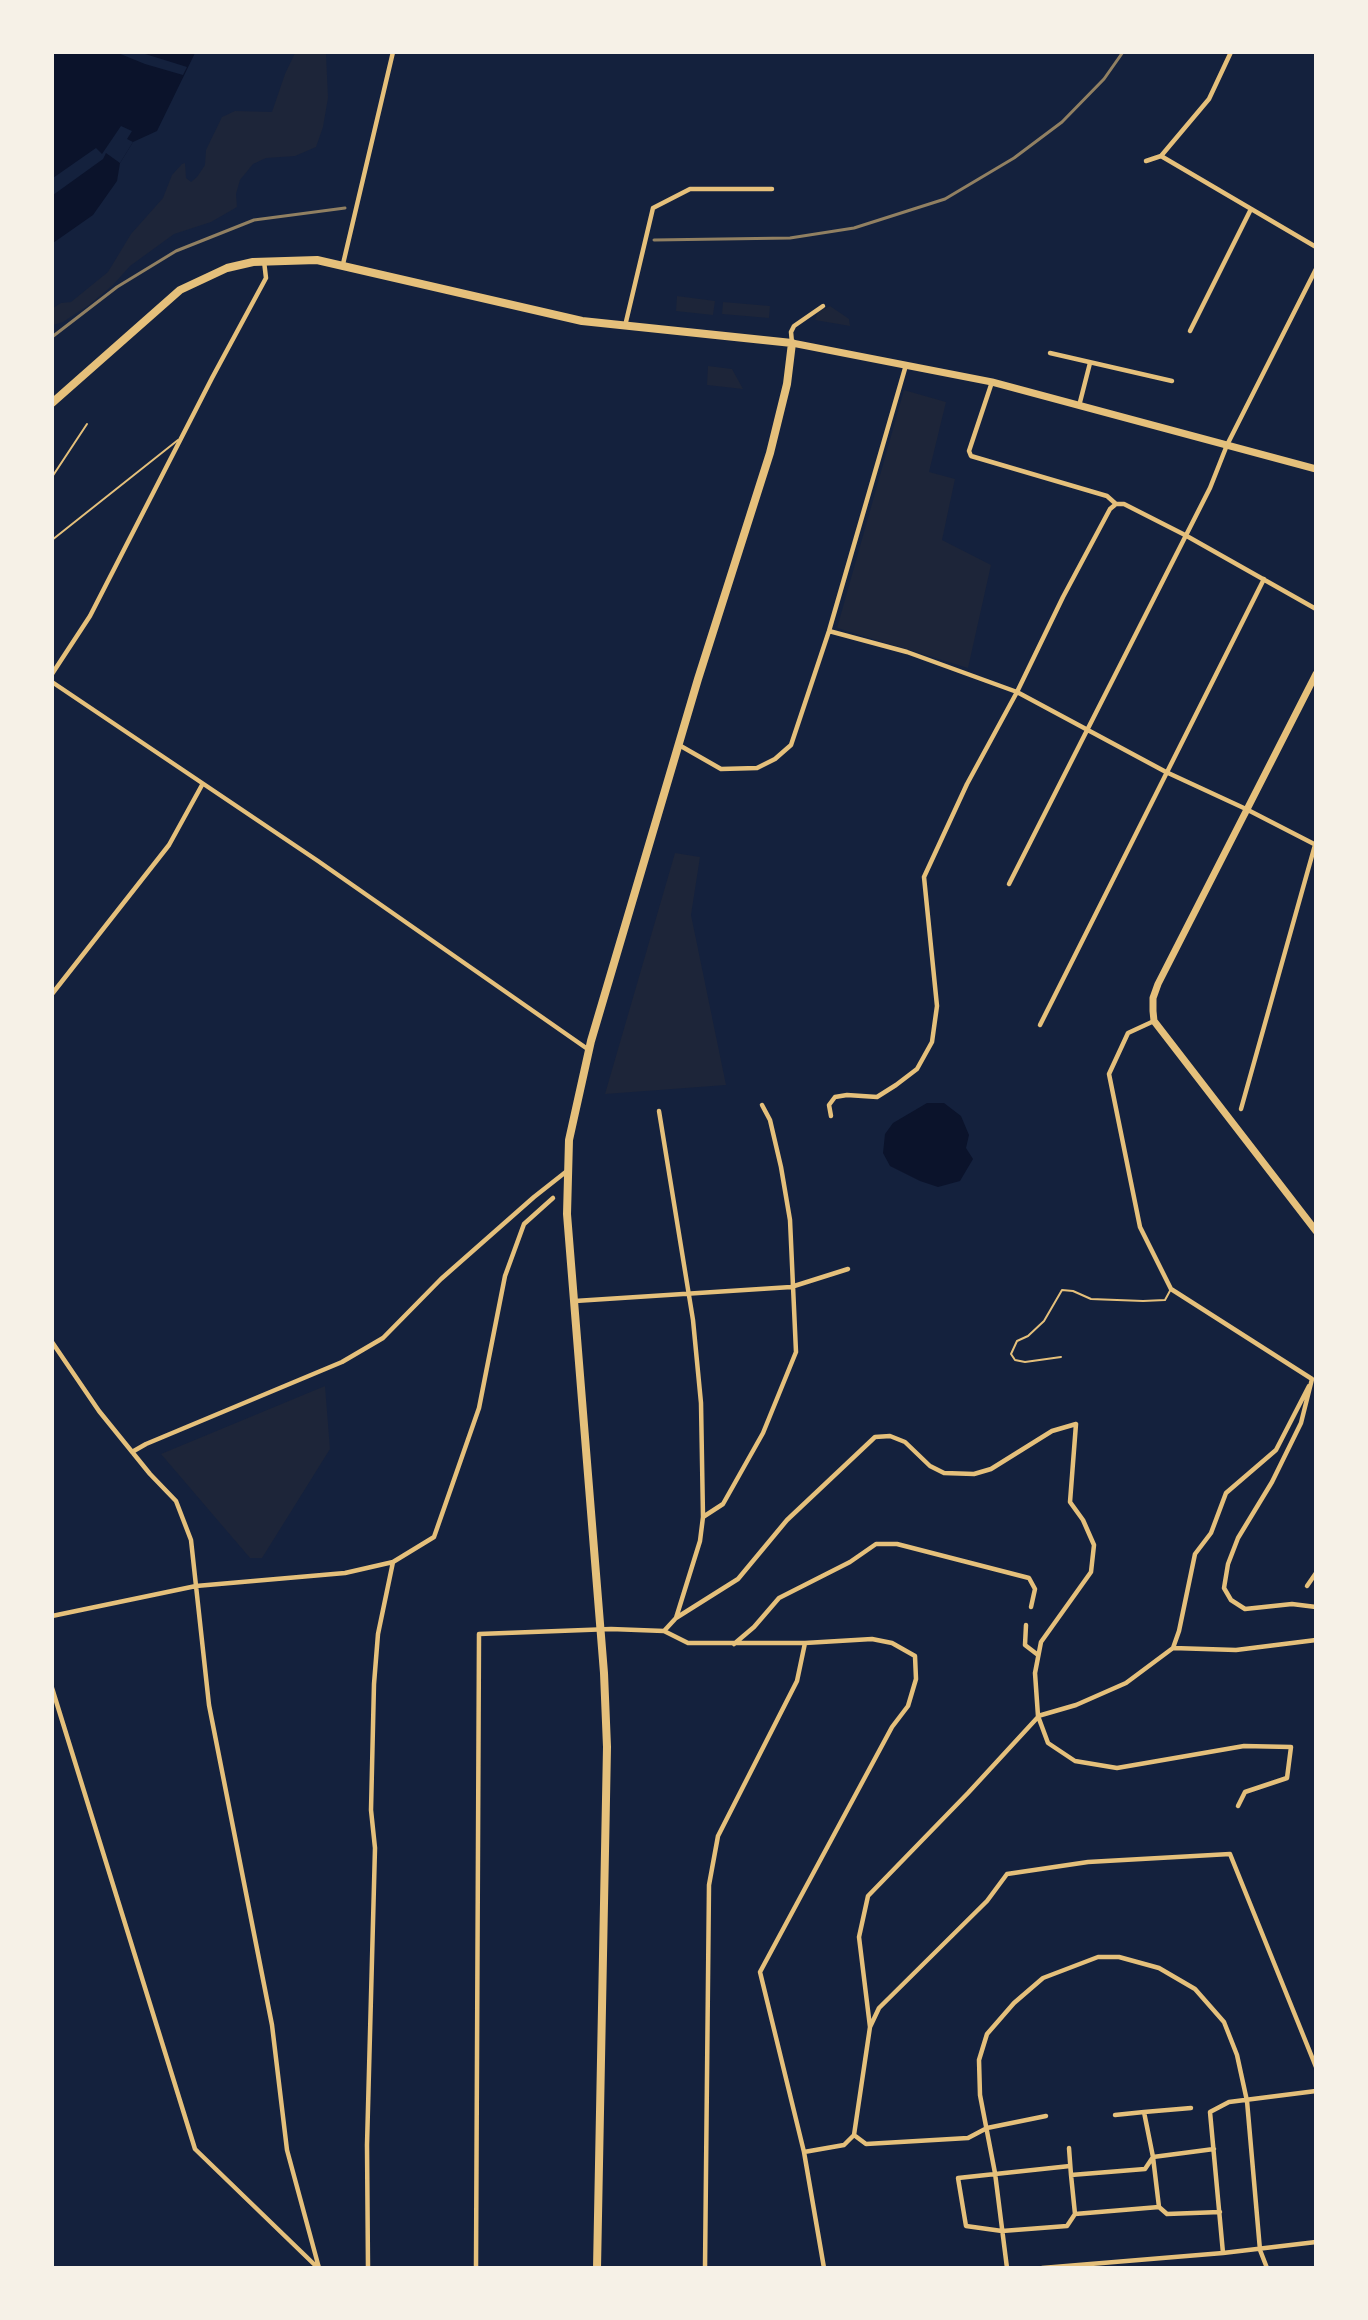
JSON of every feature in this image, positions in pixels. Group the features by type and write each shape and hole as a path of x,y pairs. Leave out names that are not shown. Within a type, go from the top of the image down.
{"main road":[{"path":"52,403 180,290 227,268 264,261 317,260 343,264 582,321 792,343 906,363 992,382 1316,469"},
{"path":"597,2268 607,1747 567,1214 567,1158 589,1050 679,745 771,453 787,384 792,343"},
{"path":"1316,674 1246,809 1153,998 1154,1021 1316,1231"}],"street":[{"path":"343,264 393,52"},
{"path":"1146,161 1161,156 1209,99 1231,52"},
{"path":"1161,156 1316,247"},
{"path":"625,326 653,208 690,189 772,189"},
{"path":"1190,331 1251,208"},
{"path":"52,674 90,616 180,438 266,279 264,261"},
{"path":"1009,884 1086,728 1210,488 1227,445 1316,269"},
{"path":"792,343 791,332 794,326 823,306"},
{"path":"1050,353 1172,381"},
{"path":"679,745 721,769 757,768 775,759 790,745 829,631 906,363"},
{"path":"1079,406 1090,363"},
{"path":"992,382 969,451 971,456 1107,496 1116,504"},
{"path":"831,1116 829,1104 835,1097 877,1096 896,1085 917,1069 932,1042 937,1006 924,877 967,784 1017,692 1063,597 1110,509 1116,504 1124,504 1185,535 1316,609"},
{"path":"1040,1025 1263,579"},
{"path":"829,631 907,652 1017,692 1166,772 1246,809 1315,845 1241,1109"},
{"path":"52,682 318,861 589,1050"},
{"path":"52,994 169,845 202,785"},
{"path":"1154,1021 1128,1033 1109,1074 1140,1227 1171,1289 1312,1379"},
{"path":"702,1517 723,1504 763,1433 796,1352 791,1287 790,1220 770,1120 762,1105"},
{"path":"659,1111 693,1320 701,1403 702,1517 700,1541 676,1618"},
{"path":"132,1452 146,1444 342,1362 383,1338 441,1279 567,1171"},
{"path":"52,1616 196,1586 345,1573 393,1562 434,1537 479,1408 505,1276 524,1224 553,1198"},
{"path":"575,1301 791,1287 848,1269"},
{"path":"52,1342 99,1411 176,1501 191,1540 209,1705 272,2025 287,2150 319,2268"},
{"path":"1312,1379 1301,1423 1272,1482 1238,1538 1228,1563 1224,1588 1231,1600 1245,1609 1292,1604 1316,1607"},
{"path":"804,2152 844,2145 854,2135 870,2027 859,1937 868,1896 968,1793 1038,1716 1076,1705 1126,1683 1173,1648 1179,1631 1195,1554 1211,1533 1226,1493 1276,1450 1312,1379"},
{"path":"664,1631 676,1618 738,1579 787,1520 875,1437 891,1436 905,1442 930,1466 944,1473 974,1474 991,1469 1052,1431 1076,1424 1070,1502 1083,1520 1094,1545 1091,1572 1041,1642 1035,1673 1038,1716 1048,1743 1075,1761 1117,1768 1244,1746 1291,1747 1287,1778 1245,1792 1238,1806"},
{"path":"734,1644 754,1628 779,1598 850,1562 876,1544 897,1544 1029,1578 1035,1589 1031,1607"},
{"path":"368,2268 367,2145 375,1848 370,1810 374,1684 378,1634 393,1562"},
{"path":"1307,1586 1316,1573"},
{"path":"1026,1625 1025,1645 1038,1655"},
{"path":"476,2268 479,1634 611,1629 664,1631 688,1643 805,1643 872,1639 892,1644 915,1656 916,1678 908,1706 892,1727 760,1972 804,2152 824,2268"},
{"path":"1173,1648 1236,1650 1316,1640"},
{"path":"705,2268 709,1885 718,1836 797,1681 805,1643"},
{"path":"52,1688 195,2149 319,2268"},
{"path":"870,2027 879,2008 987,1901 1007,1874 1088,1862 1230,1854 1316,2067"},
{"path":"1007,2268 995,2173 980,2095 979,2060 987,2034 1014,2003 1043,1978 1098,1957 1119,1958 1159,1968 1195,1989 1224,2022 1237,2055 1247,2101 1260,2250 1267,2268"},
{"path":"1223,2253 1210,2112 1229,2102 1316,2091"},
{"path":"1115,2115 1191,2108"},
{"path":"1144,2112 1153,2157 1159,2207 1167,2214 1220,2212"},
{"path":"854,2135 866,2144 968,2138 987,2128 1046,2116"},
{"path":"1068,2148 1070,2166 1071,2175 1075,2214 1067,2226 1002,2231 966,2226 958,2178 1070,2166"},
{"path":"1071,2175 1145,2169 1153,2157 1214,2149"},
{"path":"1075,2214 1159,2207"},
{"path":"1042,2268 1260,2250 1316,2242"},
{"path":"1123,2261 1123,2268"}],"lane":[{"path":"52,477 87,424"},
{"path":"52,540 180,438"},
{"path":"1061,1357 1025,1362 1016,1360 1011,1354 1017,1341 1028,1336 1044,1321 1062,1290 1073,1291 1091,1299 1143,1301 1165,1300 1171,1289"}],"shaded area":[{"path":"53,53 195,53 157,131 133,142 120,163 117,181 93,215 53,243"},
{"path":"295,53 326,53 328,98 323,127 316,147 295,156 266,158 253,164 240,180 236,194 237,207 211,222 174,234 130,266 113,285 89,305 63,322 53,325 53,308 61,303 71,302 108,272 131,234 163,198 172,175 182,164 185,163 186,178 191,182 197,177 205,165 206,150 222,117 235,111 272,112"},
{"path":"677,296 715,301 713,315 676,311"},
{"path":"723,302 770,306 769,318 722,314"},
{"path":"830,306 849,319 850,326 815,320 818,312"},
{"path":"708,366 732,369 743,389 707,385"},
{"path":"904,390 946,402 929,472 955,479 942,540 991,565 968,668 837,628"},
{"path":"675,853 700,857 691,915 726,1085 605,1094"},
{"path":"927,1103 944,1103 961,1116 969,1135 966,1148 973,1159 960,1181 938,1187 890,1166 883,1153 885,1134 893,1123"},
{"path":"325,1386 330,1449 262,1558 250,1558 161,1454"}],"pier":[{"path":"118,53 142,53 187,67 183,75"},
{"path":"121,126 132,131 127,139 133,142 120,163 106,153 103,159 53,195 53,178 96,148 102,154"}],"railway":[{"path":"654,240 790,238 854,228 945,199 1014,158 1062,122 1104,79 1123,52"},
{"path":"52,337 117,287 176,251 254,220 345,208"}]}
